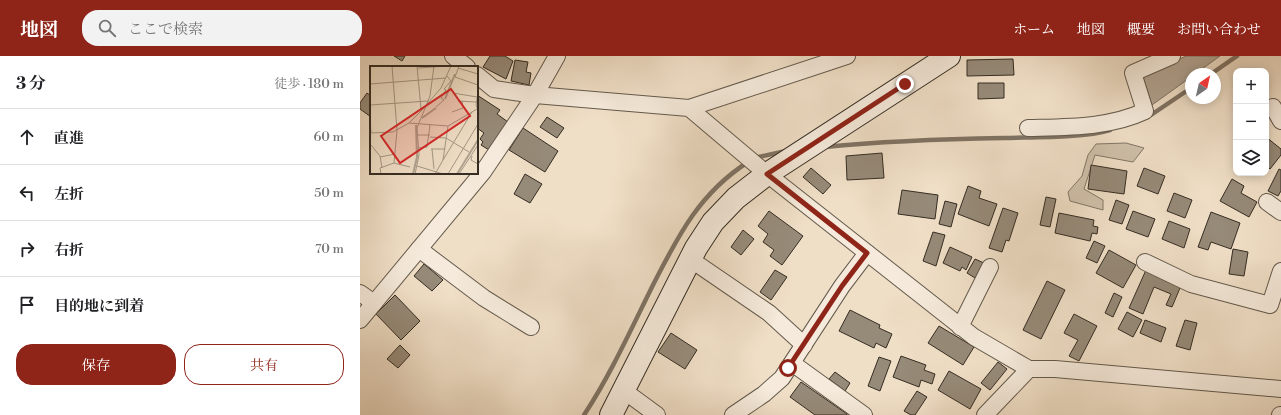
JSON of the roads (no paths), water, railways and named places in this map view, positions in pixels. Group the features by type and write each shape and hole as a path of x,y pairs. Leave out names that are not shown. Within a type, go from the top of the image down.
{"street":[{"path":"453,56 465,66"},
{"path":"360,320 483,172 535,95 557,56"},
{"path":"478,76 494,89 535,95 689,108 847,56"},
{"path":"610,415 690,259 713,222 736,198 767,174 949,56"},
{"path":"1028,128 1070,127 1113,122 1145,111 1133,73 1172,56"},
{"path":"689,108 767,174 960,327 974,337 1029,369 1055,369 1281,389"},
{"path":"1267,202 1281,212"},
{"path":"419,249 484,298 531,327"},
{"path":"733,415 764,394 778,382 842,286 867,253"},
{"path":"690,259 769,314 804,345"},
{"path":"1145,262 1191,284 1270,305 1281,271"},
{"path":"960,327 990,267"},
{"path":"360,293 374,304"},
{"path":"792,362 864,415"},
{"path":"985,415 1029,369"},
{"path":"624,390 657,415"}],"waterway":[{"path":"1220,68 1237,56"},
{"path":"1148,117 1185,92"},
{"path":"825,147 870,143 959,139 1073,136 1099,133 1110,130"},
{"path":"754,158 786,151"},
{"path":"584,415 612,367 663,265 682,231 692,216 717,187 731,174 748,162"}]}
